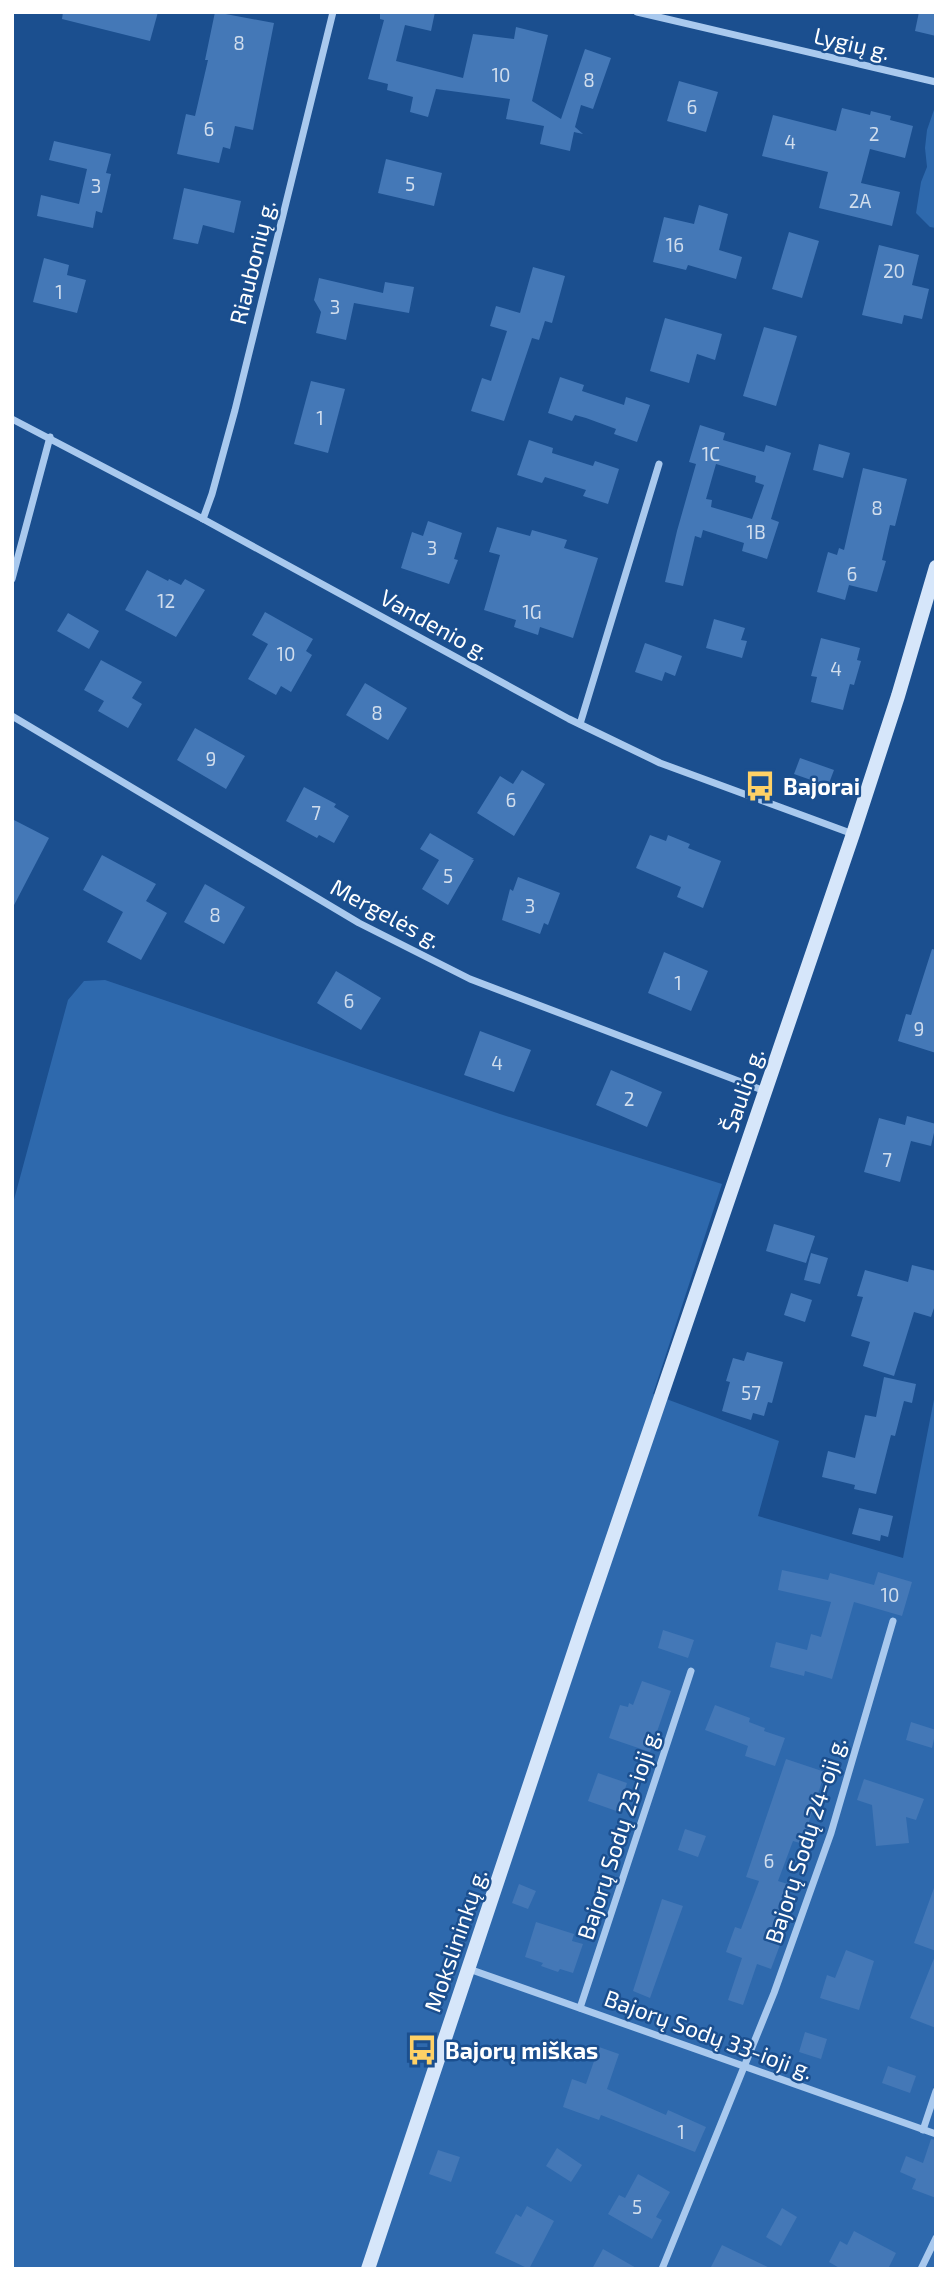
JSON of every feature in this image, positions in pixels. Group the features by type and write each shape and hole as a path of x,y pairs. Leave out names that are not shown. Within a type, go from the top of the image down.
{"street":[{"name":"Riaubonių g.","path":"203,519 235,410 333,12"},
{"name":"Lygių g.","path":"637,12 936,82"},
{"name":"Vandenio g.","path":"12,419 203,519 580,724 660,763 853,834"},
{"path":"12,579 50,437"},
{"path":"580,724 659,464"},
{"name":"Šaulio g.","path":"583,1625 853,834 936,567"},
{"name":"Mergelės g.","path":"12,716 359,923 470,979 766,1091"},
{"name":"Bajorų Sodų 24-oji g.","path":"662,2269 774,1993 831,1832 893,1621"},
{"name":"Mokslininkų g.","path":"368,2269 583,1625"},
{"name":"Bajorų Sodų 23-ioji g.","path":"580,2008 691,1671"},
{"name":"Bajorų Sodų 33-ioji g.","path":"469,1969 936,2134"},
{"path":"923,2130 936,2091"},
{"path":"921,2269 936,2238"}],"shaded area":[{"path":"936,104 936,228 930,227 916,213 921,182 927,167 927,130"},
{"path":"105,980 500,1114 722,1184 653,1394 779,1441 758,1516 903,1558 936,1389 936,2269 12,2269 12,1207 68,1000 84,981"}],"building":[{"path":"63,12 158,12 150,41 62,19"},
{"path":"215,12 274,23 253,130 235,126 230,149 223,147 219,163 177,154 186,114 195,116 208,60 205,60"},
{"path":"380,12 435,12 431,31 405,25 396,61 463,78 473,34 514,39 516,27 548,35 532,101 561,119 585,49 611,58 593,109 581,105 575,127 583,134 574,132 570,151 540,144 544,126 506,119 510,99 436,89 428,117 410,112 413,97 387,90 388,84 368,79 384,20 380,19"},
{"path":"919,12 936,12 936,36 915,31"},
{"path":"679,81 718,92 706,132 667,121"},
{"path":"842,108 870,115 871,111 891,116 890,120 913,126 905,158 870,149 861,183 900,192 892,226 819,208 828,172 762,156 773,115 836,131"},
{"path":"54,141 111,154 106,173 111,174 102,213 96,211 93,228 37,216 41,195 79,204 87,169 49,160"},
{"path":"386,159 442,173 434,206 378,193"},
{"path":"184,188 241,201 234,233 203,225 198,244 173,239"},
{"path":"699,205 728,214 719,250 742,257 736,279 688,265 686,270 653,262 664,217 694,224"},
{"path":"789,232 819,241 802,298 772,289"},
{"path":"879,245 919,255 912,285 929,289 922,319 904,315 902,324 862,315"},
{"path":"44,258 69,265 67,275 86,280 77,313 33,302"},
{"path":"533,267 565,276 552,323 545,321 539,340 532,338 504,421 471,411 482,378 491,381 507,331 490,326 496,306 520,313"},
{"path":"319,278 383,293 385,282 414,287 409,313 354,303 346,340 316,333 321,312 314,300"},
{"path":"665,318 722,334 715,360 697,354 689,383 650,371"},
{"path":"764,327 797,336 776,406 743,396"},
{"path":"560,377 584,385 582,391 624,405 626,397 650,405 637,442 614,434 616,429 586,418 575,415 572,421 548,413"},
{"path":"311,381 345,389 328,453 294,444"},
{"path":"700,425 725,433 723,440 764,452 766,445 791,453 771,519 779,522 767,559 742,551 744,543 703,530 701,538 695,536 683,586 665,582 696,464 689,462","holes":["716,464 756,476 755,482 764,485 752,519 711,507 712,500 706,499"]},
{"path":"529,440 553,448 552,453 593,466 595,461 619,469 608,504 583,496 586,490 545,477 542,483 517,475"},
{"path":"819,444 850,453 843,478 813,470"},
{"path":"863,468 907,479 895,526 890,525 882,560 886,561 877,592 849,585 845,600 817,592 828,552 837,555 839,548 844,550"},
{"path":"428,521 462,533 454,559 458,560 449,584 401,568 412,532 423,536"},
{"path":"497,527 530,536 532,530 567,540 564,548 598,558 573,638 540,627 538,635 514,627 516,620 484,610 500,555 489,552"},
{"path":"147,570 181,585 185,579 205,590 176,637 125,610"},
{"path":"265,612 313,639 306,651 312,655 291,692 281,686 276,695 248,679 268,644 252,635"},
{"path":"68,613 99,631 89,649 57,631"},
{"path":"714,619 745,628 741,640 747,641 742,658 706,648"},
{"path":"821,638 860,648 857,660 861,661 854,685 850,684 843,710 811,702 817,677 811,676"},
{"path":"645,643 682,656 675,676 665,672 662,681 635,672"},
{"path":"101,660 142,682 132,698 142,704 128,728 98,711 104,701 84,690"},
{"path":"365,683 407,708 388,740 346,715"},
{"path":"195,728 245,756 226,789 177,760"},
{"path":"800,758 834,770 828,786 794,774"},
{"path":"522,770 545,784 514,836 477,813 500,776 513,784"},
{"path":"304,787 336,804 334,807 349,816 334,843 319,835 317,838 286,821"},
{"path":"12,819 49,838 12,909"},
{"path":"430,833 474,859 471,859 474,860 448,905 422,889 439,860 420,849"},
{"path":"650,835 666,841 668,835 690,844 688,848 721,861 703,908 677,897 681,887 636,868"},
{"path":"102,855 156,884 146,901 167,913 141,960 107,942 123,912 83,890"},
{"path":"518,877 560,893 548,925 544,923 540,934 502,920 510,889 513,891"},
{"path":"205,884 245,907 224,944 184,922"},
{"path":"932,949 936,950 936,1053 898,1041 906,1014 911,1015"},
{"path":"664,952 708,971 691,1011 648,993"},
{"path":"336,971 381,998 361,1030 317,1003"},
{"path":"480,1031 531,1050 514,1092 464,1075"},
{"path":"611,1070 662,1092 647,1127 596,1105"},
{"path":"907,1116 936,1124 931,1146 911,1141 900,1182 864,1172 879,1118 905,1125"},
{"path":"774,1224 815,1236 806,1263 766,1251"},
{"path":"811,1253 828,1258 820,1284 804,1280"},
{"path":"912,1265 936,1271 936,1302 931,1317 914,1312 894,1376 863,1366 870,1342 851,1336 863,1297 857,1296 865,1270 908,1282"},
{"path":"791,1293 812,1300 805,1322 784,1315"},
{"path":"747,1352 783,1362 772,1403 768,1402 764,1416 753,1413 751,1420 722,1411 730,1382 726,1381 733,1358 744,1361"},
{"path":"884,1377 916,1384 912,1403 904,1401 895,1436 891,1435 876,1494 854,1489 855,1485 822,1477 828,1451 855,1458 865,1415 876,1417"},
{"path":"859,1508 893,1516 888,1537 881,1535 880,1541 852,1534"},
{"path":"782,1570 828,1580 830,1573 874,1585 878,1572 912,1582 902,1616 854,1602 832,1679 805,1671 804,1676 770,1667 776,1642 807,1650 811,1634 821,1637 831,1602 778,1590"},
{"path":"663,1630 694,1640 688,1658 658,1648"},
{"path":"642,1681 671,1691 650,1752 609,1738 620,1705 633,1705"},
{"path":"715,1705 750,1718 749,1722 765,1728 764,1731 785,1738 775,1766 745,1756 748,1746 705,1730"},
{"path":"911,1722 936,1730 932,1748 906,1740"},
{"path":"786,1759 825,1772 807,1828 819,1832 814,1847 793,1841 778,1881 791,1885 770,1941 780,1945 771,1969 757,1964 743,2005 728,2000 742,1958 726,1952 735,1927 741,1929 759,1881 746,1877"},
{"path":"598,1773 627,1783 625,1789 630,1790 622,1813 588,1801"},
{"path":"864,1779 924,1799 916,1820 906,1817 909,1843 876,1846 872,1805 857,1800"},
{"path":"685,1829 706,1836 698,1857 678,1850"},
{"path":"519,1884 536,1891 528,1909 512,1903"},
{"path":"934,1888 936,1889 936,1951 914,1943"},
{"path":"662,1899 683,1906 650,1998 633,1991"},
{"path":"536,1922 574,1934 572,1941 583,1944 573,1973 560,1969 558,1972 525,1957"},
{"path":"846,1950 874,1961 859,2010 820,1998 827,1975 835,1978"},
{"path":"936,1957 936,2028 910,2018"},
{"path":"805,2032 827,2039 821,2059 799,2052"},
{"path":"599,2047 619,2054 607,2089 666,2115 668,2110 706,2127 695,2152 601,2115 599,2120 563,2107 572,2079 586,2084"},
{"path":"888,2066 916,2076 910,2093 882,2083"},
{"path":"931,2139 936,2140 936,2198 912,2189 916,2179 900,2172 906,2156 923,2163"},
{"path":"557,2148 582,2165 571,2182 546,2166"},
{"path":"438,2150 460,2157 451,2182 429,2174"},
{"path":"638,2174 670,2192 656,2217 662,2220 652,2239 608,2214 619,2195 625,2198"},
{"path":"527,2206 554,2221 529,2269 495,2253 516,2214 521,2217"},
{"path":"782,2208 797,2217 781,2246 766,2237"},
{"path":"854,2231 896,2253 888,2269 841,2269 829,2262 840,2241 847,2245"},
{"path":"722,2245 772,2269 710,2269"},
{"path":"603,2249 638,2269 592,2269"}],"place":[{"name":"Bajorai","path":"760,786"},
{"name":"Bajorų miškas","path":"422,2050"}]}
